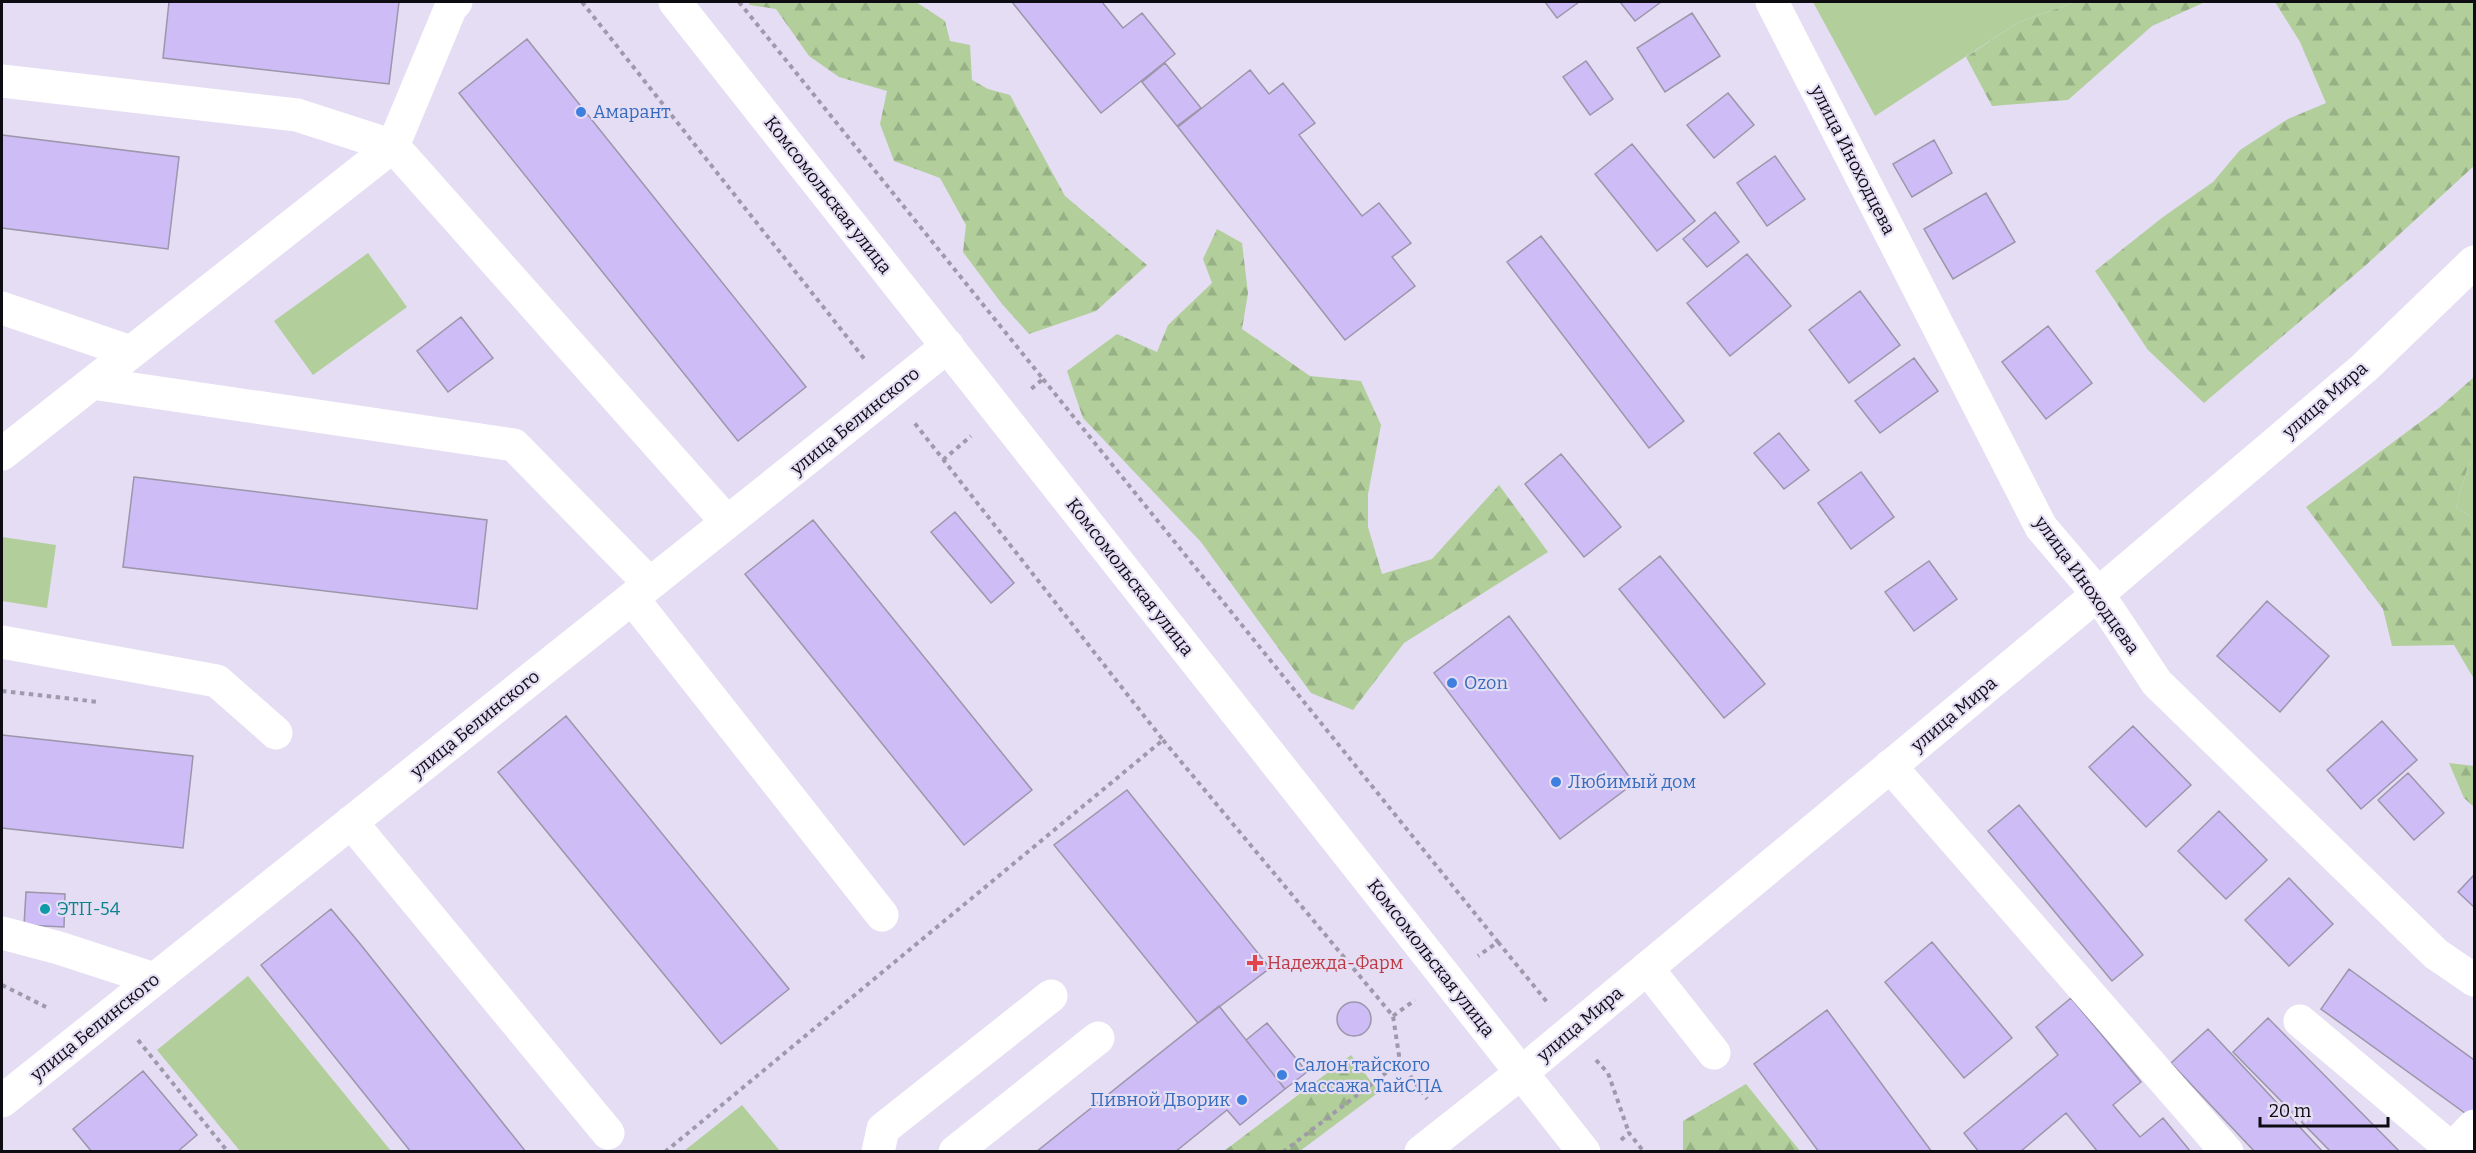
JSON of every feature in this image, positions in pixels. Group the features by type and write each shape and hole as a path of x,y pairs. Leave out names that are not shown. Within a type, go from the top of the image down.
{"street":[{"path":"2,454 393,146 451,7 456,2"},
{"name":"Комсомольская улица","path":"675,2 1521,1073 1599,1148"},
{"name":"улица Иноходцева","path":"1772,2 2040,527 2098,594 2157,683 2436,954 2475,980"},
{"path":"2,81 297,115 393,146 727,522"},
{"name":"улица Мира","path":"1420,1152 1521,1073 2098,594 2364,368 2475,262"},
{"path":"2,308 132,352"},
{"name":"улица Белинского","path":"2,1101 948,346"},
{"path":"92,383 514,445 641,591 882,915"},
{"path":"2,642 217,681 276,733"},
{"path":"1890,766 2227,1152"},
{"path":"351,822 608,1132"},
{"path":"2,933 59,948 154,979"},
{"path":"1647,968 1714,1053"},
{"path":"878,1152 883,1129 1051,996"},
{"path":"2300,1021 2452,1149 2475,1126"},
{"path":"955,1152 1098,1038"}],"path":[{"path":"582,2 1163,740 1393,1016 1400,1062 1449,1129"},
{"path":"1043,379 1498,942 1393,1016"},
{"path":"2,691 104,703"},
{"path":"665,1152 1163,740"},
{"path":"2,984 46,1007"},
{"path":"134,1035 228,1152"},
{"path":"1282,1152 1400,1062"},
{"path":"1599,1148 1629,1133 1644,1152"}],"green space":[{"path":"748,2 916,2 945,21 950,41 970,45 972,80 988,89 1010,95 1065,196 1147,265 1096,311 1029,334 1002,304 963,252 966,225 940,178 894,161 880,124 887,91 839,77 809,56 776,9 750,5"},
{"path":"1813,2 2075,2 2017,23 1875,116"},
{"path":"2075,2 2205,2 2152,26 2068,100 1992,106 1966,57 2017,23"},
{"path":"2275,2 2474,2 2474,166 2366,265 2204,403 2148,350 2095,271 2163,217 2213,182 2240,150 2288,119 2326,103 2300,42"},
{"path":"1217,229 1242,243 1248,293 1242,329 1310,376 1361,381 1381,425 1368,494 1368,527 1382,574 1432,559 1499,485 1548,552 1404,643 1353,710 1311,693 1201,542 1083,418 1067,371 1117,334 1157,352 1168,325 1212,283 1203,259"},
{"path":"368,253 407,307 313,375 274,321"},
{"path":"2474,377 2474,460 2468,466 2456,507 2474,519 2474,679 2454,645 2392,646 2383,609 2306,507 2439,408"},
{"path":"2474,460 2474,519 2456,507 2468,466"},
{"path":"2,537 56,545 47,608 2,601"},
{"path":"2449,763 2474,766 2474,807 2464,798"},
{"path":"248,976 391,1151 240,1151 157,1050"},
{"path":"1351,1055 1379,1092 1300,1151 1224,1151"},
{"path":"1746,1084 1800,1151 1683,1151 1683,1121"},
{"path":"742,1105 780,1151 684,1151"}],"building":[{"path":"169,2 399,2 389,84 163,58"},
{"path":"1012,2 1102,2 1123,28 1142,13 1175,54 1101,113"},
{"path":"1545,2 1579,2 1557,18"},
{"path":"1620,2 1661,2 1635,21"},
{"path":"1692,13 1720,56 1665,92 1637,48"},
{"path":"527,39 806,387 738,441 459,93"},
{"path":"1586,61 1613,99 1590,115 1563,77"},
{"path":"1165,63 1201,108 1177,126 1142,82"},
{"path":"1250,70 1269,94 1283,83 1315,123 1299,135 1362,216 1379,203 1411,243 1392,257 1415,286 1345,340 1178,127"},
{"path":"1728,93 1754,125 1714,158 1687,125"},
{"path":"2,135 179,157 168,249 2,228"},
{"path":"1934,140 1952,173 1912,197 1893,164"},
{"path":"1632,144 1695,221 1657,251 1595,174"},
{"path":"1775,156 1805,199 1767,226 1737,183"},
{"path":"1986,193 2015,242 1953,279 1924,229"},
{"path":"1715,212 1739,242 1707,267 1683,239"},
{"path":"1541,236 1684,421 1649,448 1507,262"},
{"path":"1747,254 1791,306 1730,356 1687,303"},
{"path":"1860,291 1900,345 1849,383 1809,330"},
{"path":"461,317 493,358 448,392 417,351"},
{"path":"2048,326 2092,383 2046,419 2002,362"},
{"path":"1914,358 1938,391 1880,433 1855,401"},
{"path":"1779,433 1809,470 1784,489 1754,453"},
{"path":"1561,454 1621,527 1584,557 1525,484"},
{"path":"1861,472 1894,517 1851,549 1818,503"},
{"path":"134,477 487,520 477,609 123,567"},
{"path":"955,512 1014,583 991,603 931,532"},
{"path":"813,520 1032,790 964,845 745,574"},
{"path":"1660,556 1765,684 1724,718 1619,589"},
{"path":"1929,561 1957,599 1914,631 1885,592"},
{"path":"2267,601 2329,656 2280,712 2217,656"},
{"path":"1509,616 1634,783 1560,839 1434,673"},
{"path":"566,716 789,989 721,1044 498,772"},
{"path":"2382,721 2417,760 2361,809 2327,770"},
{"path":"2133,726 2191,785 2146,827 2089,767"},
{"path":"2,735 193,756 183,848 2,828"},
{"path":"2408,773 2444,813 2414,840 2378,800"},
{"path":"1127,790 1270,968 1198,1023 1054,845"},
{"path":"2019,805 2143,955 2112,981 1988,831"},
{"path":"2219,811 2267,860 2226,899 2178,851"},
{"path":"2474,875 2474,907 2458,892"},
{"path":"2289,878 2333,924 2289,966 2245,920"},
{"name":"ЭТП-54","path":"26,892 65,894 64,927 24,925"},
{"path":"331,909 526,1152 411,1152 261,965"},
{"path":"1932,942 2012,1038 1964,1078 1885,982"},
{"path":"2349,969 2474,1060 2474,1109 2469,1116 2321,1009"},
{"path":"2071,998 2141,1082 2113,1105 2140,1137 2163,1118 2191,1152 2098,1152 2066,1113 2020,1152 1979,1152 1964,1133 2058,1055 2036,1027"},
{"path":"1354,1002 1366,1007 1371,1019 1366,1031 1354,1036 1342,1031 1337,1019 1342,1007"},
{"path":"1219,1006 1285,1089 1240,1125 1227,1110 1175,1152 1036,1152"},
{"path":"1827,1010 1932,1152 1819,1152 1754,1064"},
{"path":"2268,1018 2400,1152 2331,1152 2233,1052"},
{"path":"1267,1023 1307,1072 1285,1089 1246,1040"},
{"path":"2208,1029 2323,1152 2255,1152 2171,1063"},
{"path":"143,1071 197,1135 177,1152 92,1152 73,1129"}],"place":[{"name":"Амарант","path":"581,112"},
{"name":"Ozon","path":"1452,683"},
{"name":"Любимый дом","path":"1556,782"},
{"name":"ЭТП-54","path":"45,909"},
{"name":"Надежда-Фарм","path":"1255,963"},
{"name":"Салон тайского массажа ТайСПА","path":"1282,1075"},
{"name":"Пивной Дворик","path":"1242,1100"}]}
